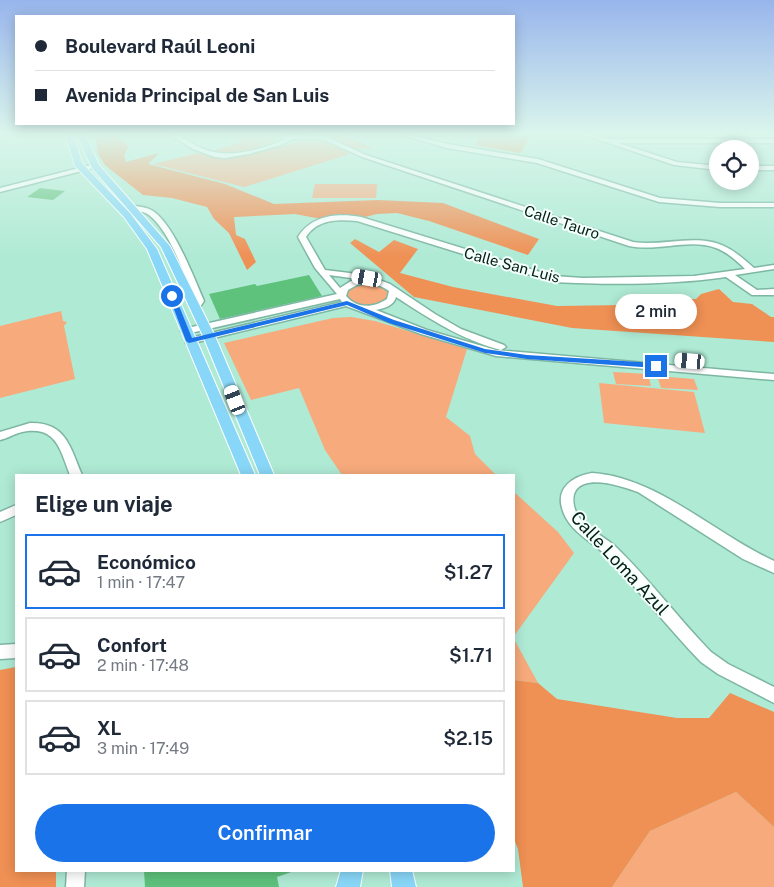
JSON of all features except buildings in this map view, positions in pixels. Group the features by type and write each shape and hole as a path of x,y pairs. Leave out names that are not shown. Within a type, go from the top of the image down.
{"main road":[{"path":"87,174 127,215 152,249 248,474"},
{"path":"103,174 165,246 207,332 267,474"},
{"path":"348,887 352,872"},
{"path":"355,872 358,887"},
{"path":"401,872 404,887"}],"street":[{"path":"0,190 61,174"},
{"name":"Calle Tauro","path":"420,174 632,244 647,247 698,243 716,245 726,250 753,271"},
{"path":"580,174 659,200 715,205 774,205"},
{"path":"592,174 660,196 730,202 774,201"},
{"name":"Calle San Luis","path":"344,298 322,272 302,237 305,230 322,220 358,219 553,279 583,281 694,280 774,267"},
{"path":"322,272 352,275 378,281 456,331 500,347 656,358 774,370"},
{"path":"730,275 755,293 774,292"},
{"path":"344,298 344,289 354,283 378,281"},
{"path":"362,308 379,307 388,303 393,297 393,291"},
{"path":"188,336 344,298 392,321 490,352 527,357 672,366 774,377"},
{"path":"0,436 13,430 32,426 43,428 57,435 76,474"},
{"name":"Calle Loma Azul","path":"774,567 748,555 642,489 625,483 599,478 585,479 577,482 568,493 567,501 574,519 610,550 706,657 723,669 774,695"},
{"path":"0,516 15,510"},
{"path":"75,887 76,872"}],"shaded area":[{"path":"117,174 188,174 225,184 274,204 378,200 443,203 539,239 528,255 429,221 397,213 377,214 361,218 316,218 295,214 234,217 236,235 245,239 256,262 247,270 229,233 214,219 207,207 172,198 143,195"},
{"path":"194,174 284,174 244,187"},
{"path":"315,184 377,184 376,198 312,198"},
{"path":"355,239 379,252 394,240 418,249 400,273 453,287 557,306 624,305 629,299 696,299 701,294 719,289 733,302 752,304 771,317 774,317 774,342 572,328 414,297 350,243"},
{"path":"378,281 393,294 379,307 350,305 343,291 350,284"},
{"path":"61,311 63,321 67,322 64,326 75,379 0,398 0,326"},
{"path":"351,317 375,321 467,349 446,417 470,436 475,454 495,474 341,474 325,450 299,388 251,400 224,343 333,318"},
{"path":"613,372 648,374 651,386 616,384"},
{"path":"657,376 694,379 698,390 661,388"},
{"path":"599,383 694,392 705,433 604,423"},
{"path":"515,493 558,532 574,553 515,635"},
{"path":"515,641 538,683 515,680"},
{"path":"15,667 15,872 56,872 56,887 0,887 0,670"},
{"path":"515,680 538,683 557,699 677,718 709,718 730,693 774,712 774,827 736,792 650,831 612,887 523,887 518,849 515,842"},
{"path":"736,792 774,827 774,887 612,887 650,831"}],"route":[{"path":"172,296 189,341 347,303 392,321 485,351 527,357 656,366"}]}
